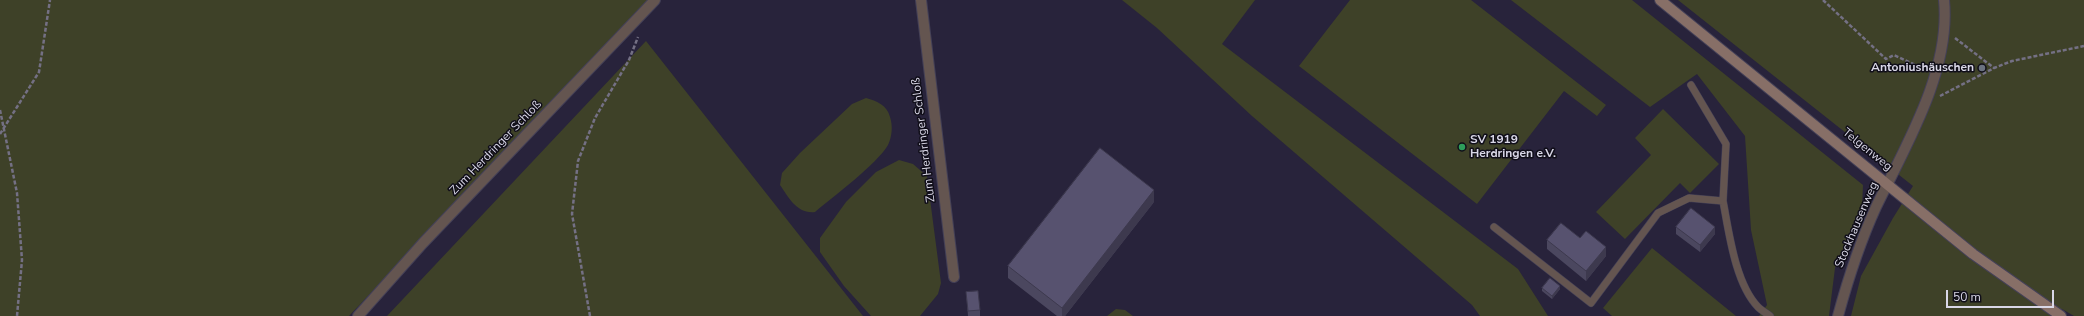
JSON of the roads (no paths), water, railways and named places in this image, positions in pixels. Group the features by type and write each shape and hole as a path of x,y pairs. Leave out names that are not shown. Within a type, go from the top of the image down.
{"main road":[{"name":"Telgenweg","path":"1660,0 1973,254 2061,316"}],"street":[{"name":"Zum Herdringer Schloß","path":"358,316 423,243 655,0"},
{"name":"Zum Herdringer Schloß","path":"921,0 954,277"},
{"name":"Stockhausenweg","path":"1838,316 1858,252 1936,74 1945,30 1944,0"}],"lane":[{"path":"1691,85 1726,144 1723,201 1733,251 1746,289 1758,307 1770,316"},
{"path":"1494,227 1591,303 1658,213 1688,198 1723,201"}],"place":[{"name":"Antoniushäuschen","path":"1982,68"},
{"name":"SV 1919 Herdringen e.V.","path":"1462,147"}]}
